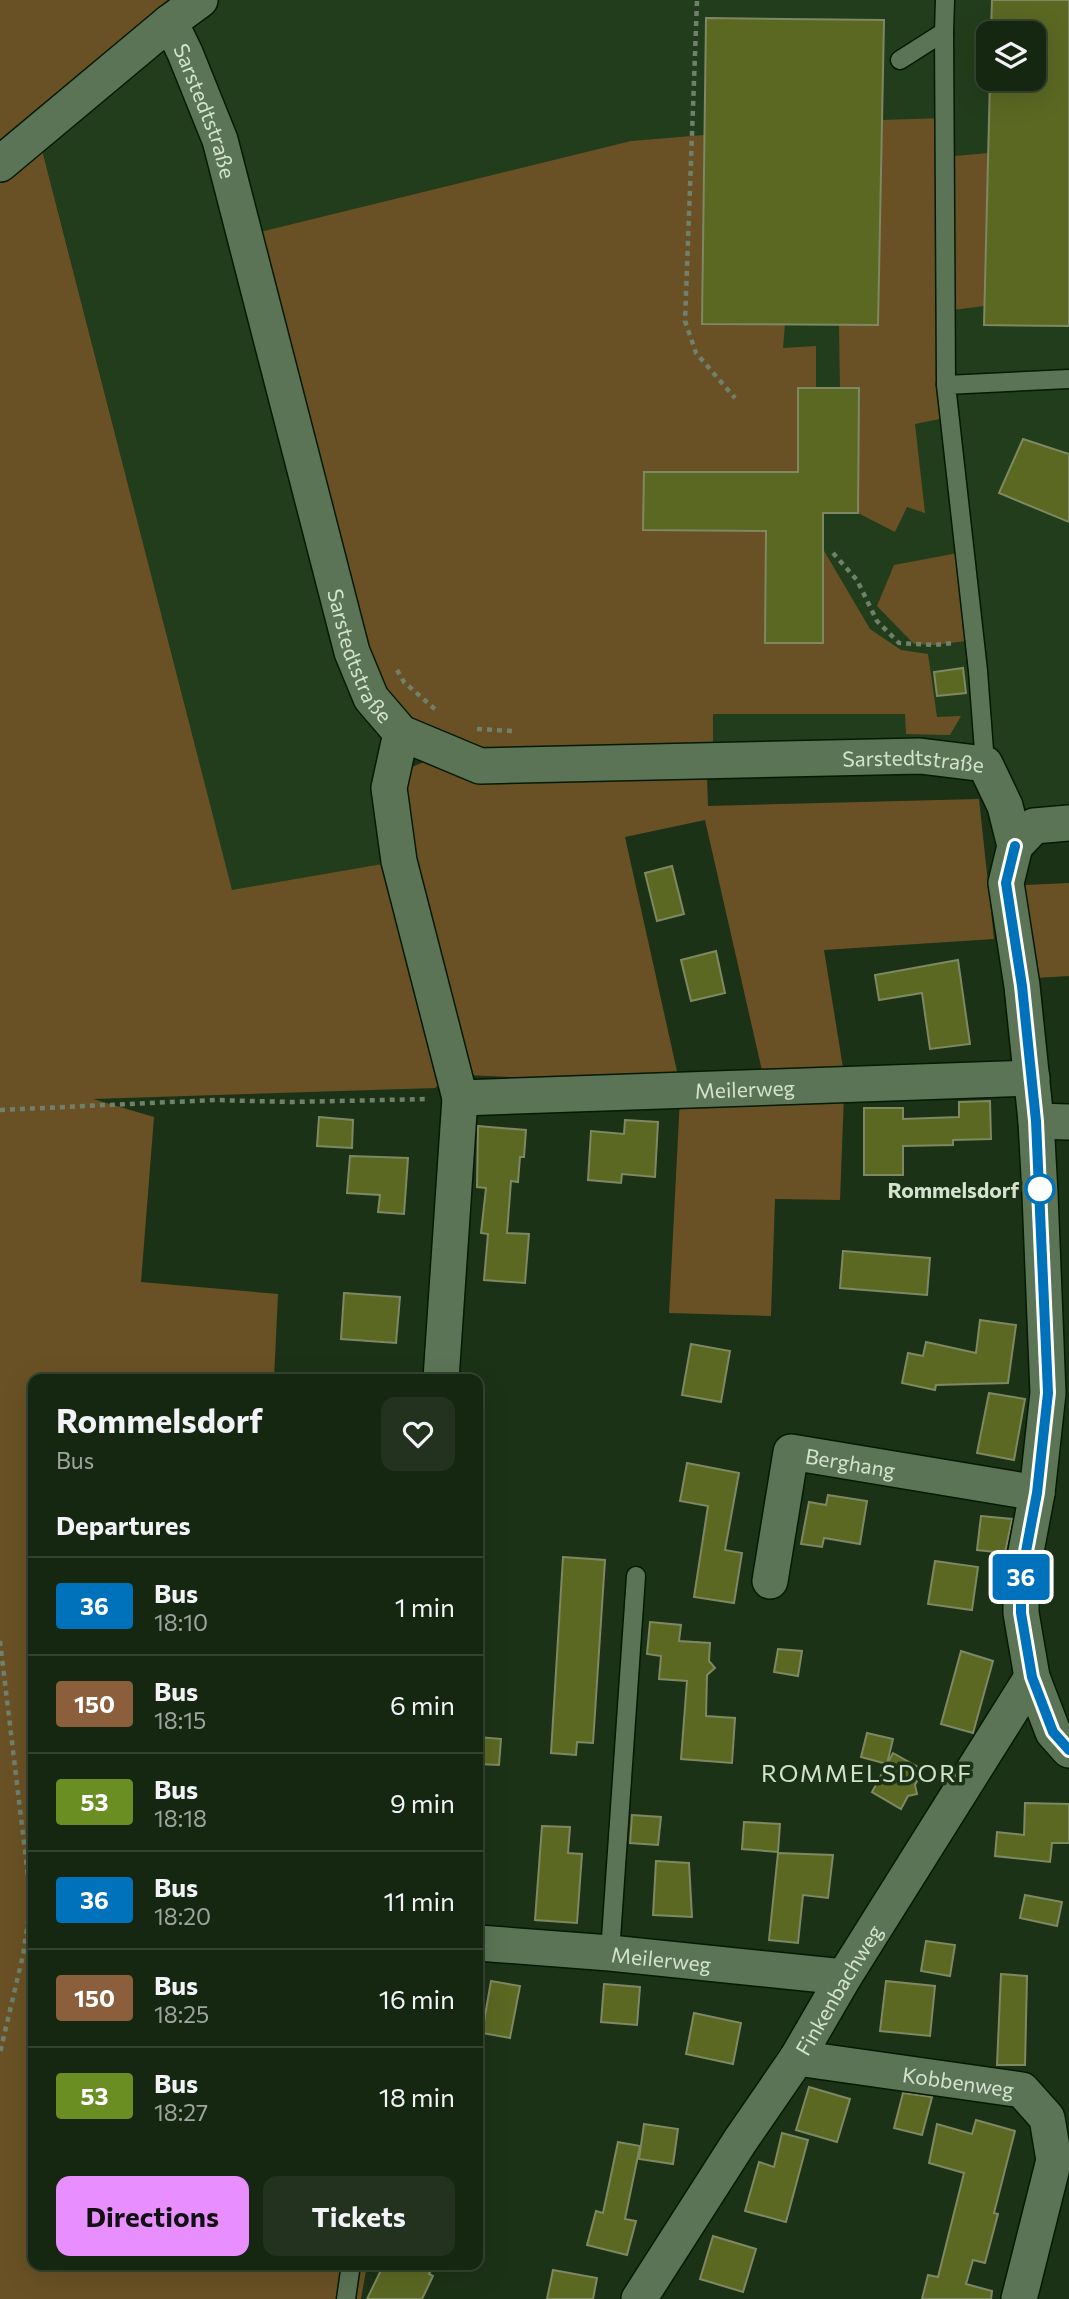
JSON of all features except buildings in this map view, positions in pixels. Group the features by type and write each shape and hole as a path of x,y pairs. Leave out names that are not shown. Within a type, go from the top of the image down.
{"street":[{"path":"0,164 200,0"},
{"name":"Sarstedtstraße","path":"170,22 186,52 220,140 352,652 371,698 401,733 480,766 920,756 985,764 1006,806 1015,846"},
{"path":"401,733 389,788 399,861 460,1098 442,1374"},
{"path":"1069,823 1034,826 1015,846 1006,883 1022,986 1032,1078 1053,1121 1057,1321 1037,1493 1021,1578 1021,1613 1032,1677 1053,1732 1069,1751"},
{"name":"Meilerweg","path":"460,1098 1032,1078"},
{"name":"Berghang","path":"769,1581 791,1452 1037,1493"},
{"name":"Finkenbachweg","path":"639,2299 740,2141 797,2058 844,1977 1032,1677"},
{"name":"Meilerweg","path":"483,1943 610,1953 844,1977"},
{"name":"Kobbenweg","path":"797,2058 1022,2090 1047,2118 1054,2160 1019,2299"}],"lane":[{"path":"945,0 946,385 985,764"},
{"path":"900,60 944,32"},
{"path":"946,385 1069,379"},
{"path":"610,1953 636,1576"},
{"path":"346,2299 350,2270"}],"path":[{"path":"697,1 685,321 696,353 735,398"},
{"path":"833,553 858,580 877,621 899,643 934,645 974,640"},
{"path":"392,663 404,682 435,710 445,715"},
{"path":"475,729 522,732"},
{"path":"0,1110 215,1100 292,1102 460,1098"},
{"path":"0,1641 28,1869"},
{"path":"0,2053 28,1926"}],"shaded area":[{"path":"0,0 180,0 0,151"},
{"path":"200,0 1069,0 1069,823 1034,826 984,764 401,734 399,861 232,891 38,133"},
{"path":"944,118 944,157 988,153 984,306 945,311 949,417 915,424 925,513 907,507 895,532 858,513 859,389 840,389 839,324 878,324 882,120"},
{"path":"704,135 702,323 785,324 783,348 816,346 816,389 798,389 798,472 644,472 643,530 766,531 765,643 823,643 823,549 870,629 901,650 928,654 937,717 961,716 950,735 906,734 905,714 713,714 713,761 480,766 371,698 244,236 631,141"},
{"path":"41,146 232,890 388,863 448,1078 435,1088 93,1099 154,1117 141,1282 278,1294 274,1374 28,1374 28,2270 366,2270 361,2299 0,2299 0,179"},
{"path":"963,552 974,640 934,645 914,644 877,606 894,565"},
{"path":"424,762 478,776 707,776 708,806 979,799 994,939 824,950 844,1074 763,1075 705,820 625,837 680,1085 466,1075 398,797 405,770"},
{"path":"1069,883 1069,976 1035,978 1026,937 1025,885"},
{"path":"844,1095 840,1200 775,1199 771,1316 669,1313 680,1098"}],"bus line":[{"name":"36","path":"1015,846 1006,883 1022,986 1036,1121 1048,1393 1037,1493 1021,1578 1021,1613 1032,1677 1053,1732 1069,1750"}],"place":[{"name":"Rommelsdorf","path":"1040,1189"}],"district":[{"name":"ROMMELSDORF","path":"867,1772"}]}
